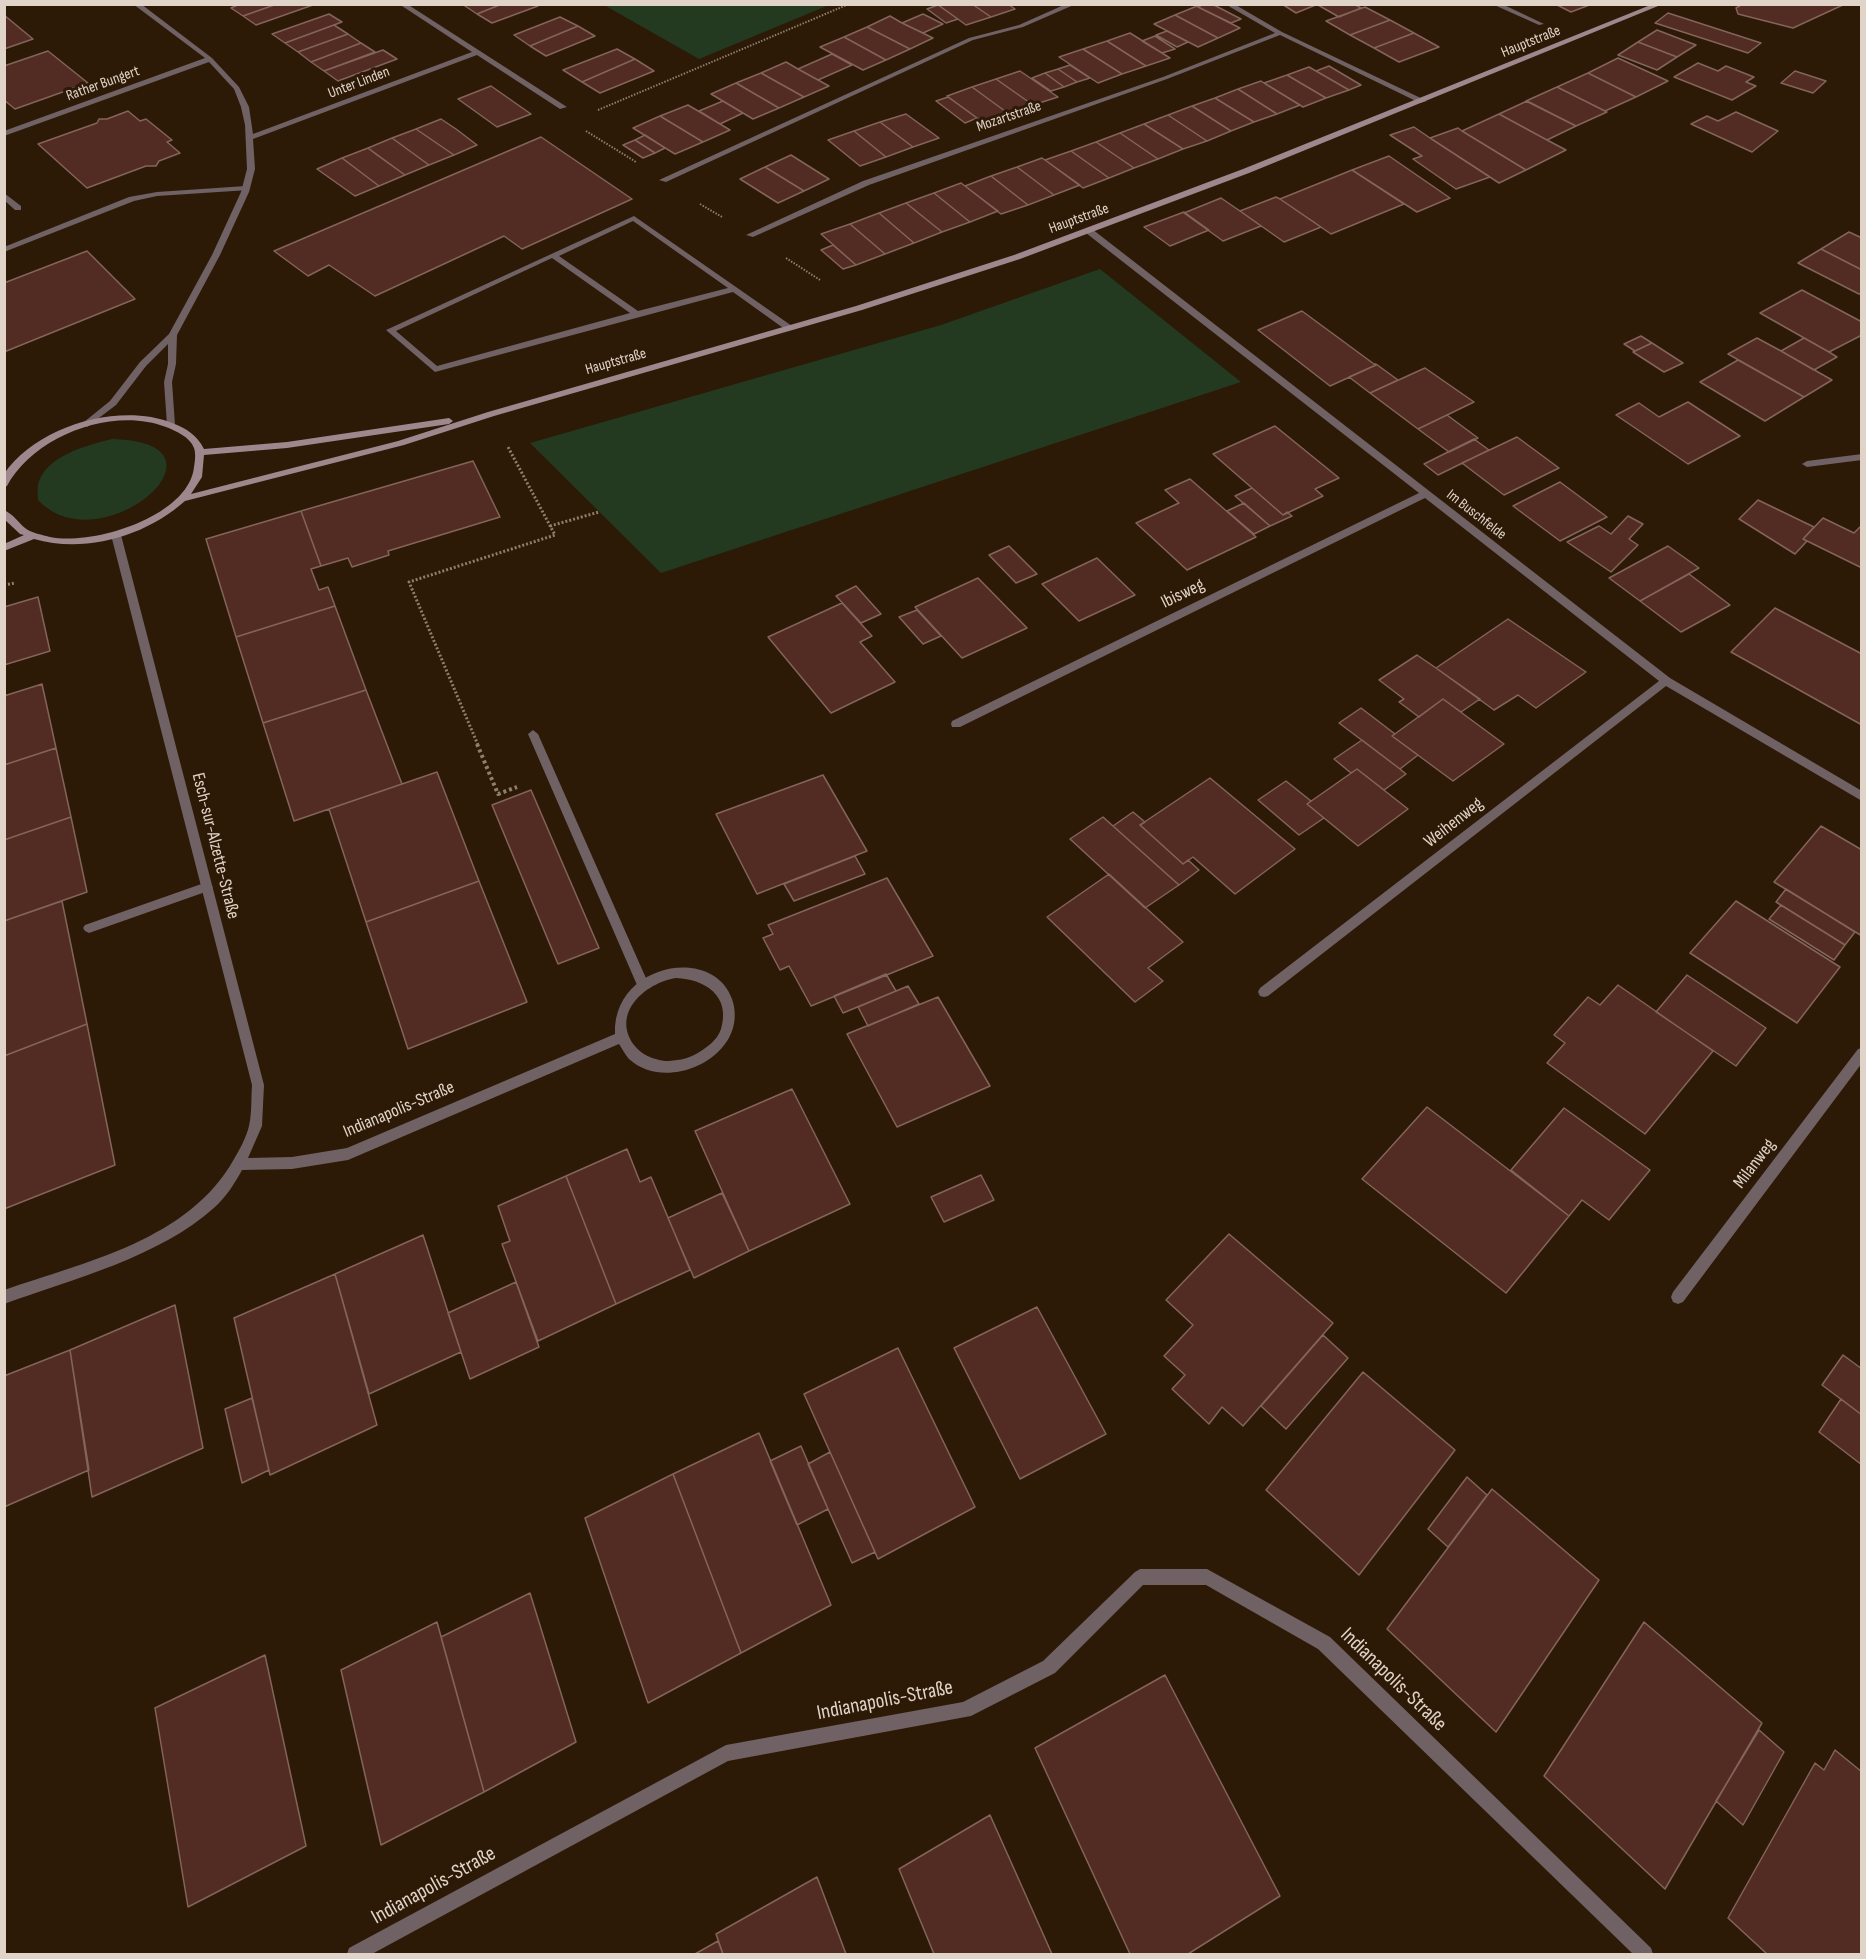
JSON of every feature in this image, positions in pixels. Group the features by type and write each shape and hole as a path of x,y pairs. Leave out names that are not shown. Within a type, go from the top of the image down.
{"street":[{"path":"87,424 113,403 143,364 173,335 216,255 246,188 250,169 250,138 245,107 237,88 210,59 136,4"},
{"path":"402,4 562,107"},
{"path":"663,180 971,39 1021,26 1074,4"},
{"path":"1228,4 1280,33 1423,101"},
{"path":"1495,4 1540,24"},
{"name":"Hauptstraße","path":"182,499 401,443 491,414 789,328 1006,261 1423,101 1660,4"},
{"name":"Mozartstraße","path":"750,235 866,183 1165,78 1280,33"},
{"name":"Unter Linden","path":"250,138 478,52"},
{"name":"Rather Bungert","path":"4,134 210,59"},
{"path":"4,250 132,199 157,194 246,188"},
{"path":"4,195 18,208"},
{"path":"734,289 435,369 390,330 634,218 789,328"},
{"name":"Im Buschfelde","path":"1089,231 1666,681 1862,797"},
{"path":"554,256 637,314"},
{"path":"171,425 168,382 172,364 173,335"},
{"name":"Hauptstraße","path":"200,452 287,445 372,434 491,414"},
{"path":"4,484 16,464 36,447 55,436 87,424 131,418 152,419 184,432 195,441 200,452 200,468 195,482 182,499 150,521 116,535 82,542 51,541 31,536 15,527 5,514"},
{"path":"1808,464 1862,457"},
{"name":"Ibisweg","path":"956,724 1426,494"},
{"name":"Esch-sur-Alzette-Straße","path":"116,535 258,1085 255,1129 238,1164"},
{"path":"4,548 31,536"},
{"name":"Weihenweg","path":"1264,992 1666,681"},
{"path":"533,734 643,985"},
{"path":"89,928 207,887"},
{"path":"688,973 708,980 716,986 728,1003 730,1013 726,1032 715,1049 696,1061 675,1068 646,1064 630,1052 621,1037 619,1025 627,1000 643,985 663,975 688,973"},
{"name":"Indianapolis-Straße","path":"238,1164 292,1163 348,1154 621,1037"},
{"name":"Milanweg","path":"1677,1297 1862,1053"},
{"path":"4,1297 150,1242 185,1222 212,1201 238,1164"},
{"name":"Indianapolis-Straße","path":"356,1954 726,1753 964,1710 1048,1667 1140,1577 1207,1577 1324,1643 1645,1954"}],"path":[{"path":"491,414 555,535 409,582 498,794 551,775"},
{"path":"550,526 599,512"}],"green space":[{"path":"604,5 829,5 699,59"},
{"path":"1100,269 1241,382 661,573 530,443 941,325"},
{"path":"112,439 150,445 165,459 164,477 148,496 124,511 95,519 65,517 38,500 38,485 49,466 68,453"}],"building":[{"path":"240,4 277,4 243,16 231,8"},
{"path":"277,4 313,5 256,25 243,16"},
{"path":"462,4 502,4 477,14"},
{"path":"502,4 536,4 538,6 492,23 477,14"},
{"path":"937,4 972,4 991,17 966,25"},
{"path":"972,4 1008,4 1015,9 991,17"},
{"path":"1212,4 1241,19 1231,23 1198,7"},
{"path":"1282,4 1318,4 1296,13"},
{"path":"1354,4 1361,8 1339,17 1318,5"},
{"path":"1555,4 1592,4 1571,12"},
{"path":"1743,4 1845,4 1793,28 1738,14 1736,8"},
{"path":"938,5 958,19 946,23 927,9"},
{"path":"1197,6 1240,28 1218,38 1175,15"},
{"path":"1365,7 1390,20 1350,35 1326,21"},
{"path":"1668,13 1761,43 1748,53 1655,23"},
{"path":"329,14 342,22 285,43 272,34"},
{"path":"923,14 943,24 923,33 902,23"},
{"path":"4,15 33,39 4,49"},
{"path":"1175,15 1218,38 1198,47 1154,24"},
{"path":"890,16 933,38 910,49 867,27"},
{"path":"560,17 578,26 530,46 514,35"},
{"path":"1390,20 1414,33 1374,48 1350,35"},
{"path":"334,25 348,34 298,52 285,43"},
{"path":"578,26 595,36 546,56 530,46"},
{"path":"867,27 910,49 886,60 844,37"},
{"path":"1657,30 1696,45 1677,57 1638,42"},
{"path":"1167,31 1188,42 1177,47 1156,35"},
{"path":"1130,33 1170,58 1146,66 1107,41"},
{"path":"1414,33 1439,47 1399,62 1374,48"},
{"path":"348,34 361,43 311,62 298,52"},
{"path":"1155,36 1175,49 1162,53 1142,41"},
{"path":"844,37 886,60 863,70 820,47"},
{"path":"1107,41 1146,66 1122,74 1083,49"},
{"path":"1638,42 1677,57 1657,70 1618,55"},
{"path":"361,43 375,52 324,71 311,62"},
{"path":"617,49 635,59 582,82 563,70"},
{"path":"1083,49 1122,74 1098,83 1059,57"},
{"path":"383,50 397,59 338,81 324,71"},
{"path":"48,51 88,83 15,109 4,100 4,66"},
{"path":"832,54 852,65 818,80 798,69"},
{"path":"1618,58 1668,81 1636,97 1588,73"},
{"path":"635,59 654,71 600,93 582,82"},
{"path":"786,62 829,86 804,97 761,73"},
{"path":"1698,63 1718,71 1726,66 1754,77 1746,82 1756,86 1732,100 1674,77"},
{"path":"1070,65 1090,78 1077,82 1058,69"},
{"path":"1329,66 1361,85 1349,90 1316,71"},
{"path":"1309,67 1349,90 1326,98 1287,75"},
{"path":"1058,69 1077,82 1064,87 1045,73"},
{"path":"1020,71 1058,97 1033,105 996,79"},
{"path":"1795,71 1826,81 1813,93 1781,83"},
{"path":"761,73 804,97 779,108 736,83"},
{"path":"1045,73 1064,87 1051,91 1032,78"},
{"path":"1588,73 1636,97 1605,111 1557,87"},
{"path":"1287,75 1326,98 1303,107 1264,83"},
{"path":"996,79 1033,105 1009,114 972,87"},
{"path":"1261,81 1300,105 1277,114 1238,89"},
{"path":"736,83 779,108 753,119 711,94"},
{"path":"491,86 531,114 497,127 458,99"},
{"path":"972,87 1009,114 984,123 947,96"},
{"path":"1557,87 1607,112 1576,126 1526,101"},
{"path":"1238,89 1277,114 1254,122 1215,98"},
{"path":"948,97 977,118 965,123 936,101"},
{"path":"1215,98 1254,122 1231,131 1192,106"},
{"path":"723,101 743,113 720,124 699,111"},
{"path":"1527,101 1576,126 1547,140 1499,114"},
{"path":"688,105 730,130 703,142 660,116"},
{"path":"1192,106 1231,131 1207,141 1168,115"},
{"path":"128,111 140,121 146,119 172,140 167,142 180,153 159,161 156,166 146,166 87,188 38,144 97,123 99,119 107,119"},
{"path":"1736,112 1778,131 1752,152 1691,124 1707,116 1718,121"},
{"path":"906,114 939,138 913,147 880,122"},
{"path":"1499,114 1566,150 1526,170 1462,131"},
{"path":"1168,115 1207,141 1183,149 1144,124"},
{"path":"660,116 703,142 675,154 633,128"},
{"path":"441,119 477,145 454,155 416,129"},
{"path":"880,122 913,147 886,157 854,131"},
{"path":"1144,124 1183,149 1158,159 1120,133"},
{"path":"1414,127 1490,177 1456,189 1413,159 1422,156 1390,135"},
{"path":"1458,128 1526,170 1499,183 1430,138"},
{"path":"416,129 454,155 429,165 392,138"},
{"path":"854,131 886,157 860,166 828,140"},
{"path":"1120,133 1158,159 1134,168 1096,142"},
{"path":"645,135 665,148 655,153 635,140"},
{"path":"541,137 632,199 522,249 504,236 375,296 329,265 308,276 274,251"},
{"path":"392,138 429,165 405,175 368,148"},
{"path":"635,140 655,153 643,158 623,145"},
{"path":"1096,142 1134,168 1109,178 1071,151"},
{"path":"368,148 405,175 379,186 342,158"},
{"path":"1071,151 1109,178 1083,188 1045,160"},
{"path":"791,155 829,179 804,191 765,167"},
{"path":"1389,156 1450,198 1417,212 1352,170"},
{"path":"342,158 379,186 355,196 317,169"},
{"path":"1042,158 1080,185 1054,195 1017,167"},
{"path":"765,167 804,191 778,203 740,179"},
{"path":"1017,167 1054,195 1028,205 991,176"},
{"path":"1352,170 1404,204 1331,234 1280,199"},
{"path":"991,176 1028,205 1001,214 965,186"},
{"path":"961,183 998,211 970,222 934,193"},
{"path":"934,193 970,222 942,232 906,203"},
{"path":"1276,197 1321,227 1284,242 1240,211"},
{"path":"1221,198 1261,226 1223,241 1184,213"},
{"path":"906,203 942,232 914,243 879,213"},
{"path":"1184,212 1209,230 1170,246 1144,227"},
{"path":"879,213 914,243 885,254 850,224"},
{"path":"850,224 885,254 856,265 821,234"},
{"path":"1849,232 1862,238 1862,270 1821,249"},
{"path":"833,245 856,265 843,269 821,250"},
{"path":"1821,249 1862,270 1862,293 1859,294 1798,263"},
{"path":"87,251 135,299 4,352 4,283"},
{"path":"1802,290 1862,322 1862,335 1829,352 1760,313"},
{"path":"1302,311 1376,365 1330,386 1258,330"},
{"path":"1641,336 1652,343 1635,351 1624,344"},
{"path":"1757,338 1832,380 1804,397 1728,354"},
{"path":"1804,338 1837,357 1814,370 1781,351"},
{"path":"1652,343 1683,363 1664,372 1633,352"},
{"path":"1738,360 1804,397 1765,421 1700,382"},
{"path":"1374,364 1376,364 1398,380 1370,393 1349,377 1376,365"},
{"path":"1425,368 1474,402 1418,429 1370,393"},
{"path":"1688,402 1740,436 1688,464 1616,415 1639,403 1659,417"},
{"path":"1447,415 1478,438 1449,452 1418,429"},
{"path":"1275,426 1339,478 1315,489 1323,496 1283,515 1213,454"},
{"path":"1517,437 1559,468 1504,495 1462,463"},
{"path":"1474,439 1489,450 1438,475 1424,464"},
{"path":"473,461 500,517 388,551 389,555 352,567 348,558 321,566 301,511"},
{"path":"1190,479 1256,537 1187,570 1136,523 1179,503 1165,490"},
{"path":"1560,482 1607,517 1560,541 1513,506"},
{"path":"1252,488 1283,515 1287,512 1292,516 1270,526 1235,496"},
{"path":"1758,500 1814,527 1803,539 1807,541 1795,554 1739,519"},
{"path":"1244,503 1270,526 1254,534 1227,511"},
{"path":"301,511 321,566 311,569 319,590 328,587 335,606 236,637 206,539"},
{"path":"1628,516 1643,524 1629,539 1638,545 1611,572 1567,542 1599,526 1611,534"},
{"path":"1823,518 1854,533 1862,525 1862,568 1803,539"},
{"path":"1009,546 1037,574 1016,583 989,555"},
{"path":"1668,546 1699,568 1640,601 1609,578"},
{"path":"1097,558 1135,595 1079,621 1042,584"},
{"path":"1689,574 1730,605 1681,632 1640,601"},
{"path":"978,578 1027,628 962,658 915,607"},
{"path":"856,586 881,614 861,623 836,596"},
{"path":"38,597 50,651 4,665 4,607"},
{"path":"842,603 872,636 860,642 895,682 831,713 768,637"},
{"path":"335,606 366,690 263,723 236,637"},
{"path":"1775,608 1862,654 1862,725 1731,652"},
{"path":"917,610 941,636 923,644 899,617"},
{"path":"1508,619 1586,672 1536,708 1518,695 1494,710 1436,668"},
{"path":"1417,655 1480,699 1461,712 1443,699 1419,717 1399,702 1404,699 1379,680"},
{"path":"42,684 56,748 4,765 4,696"},
{"path":"366,690 402,784 294,821 263,723"},
{"path":"1443,699 1504,744 1453,781 1392,736"},
{"path":"1361,708 1395,734 1392,736 1418,755 1400,769 1339,723"},
{"path":"1362,740 1406,774 1384,790 1357,769 1351,773 1334,759"},
{"path":"56,748 71,817 4,840 4,765"},
{"path":"1357,769 1408,809 1358,846 1307,804"},
{"path":"437,772 479,881 366,922 329,809"},
{"path":"823,775 867,851 757,894 716,814"},
{"path":"1210,778 1295,849 1235,894 1193,857 1183,864 1140,825"},
{"path":"1286,781 1311,801 1307,804 1324,818 1299,835 1258,800"},
{"path":"531,790 599,948 558,964 492,805"},
{"path":"1133,812 1145,822 1140,825 1183,864 1188,860 1199,870 1179,885 1113,826"},
{"path":"71,817 87,892 4,921 4,840"},
{"path":"1103,817 1179,885 1145,908 1070,839"},
{"path":"1821,826 1862,850 1862,936 1774,882"},
{"path":"855,856 865,874 794,901 784,884"},
{"path":"1109,874 1183,942 1148,968 1163,981 1135,1002 1047,917"},
{"path":"887,878 933,956 811,1006 789,966 780,970 763,938 773,934 768,925"},
{"path":"479,881 527,1002 408,1049 366,922"},
{"path":"1786,889 1855,932 1845,945 1776,902"},
{"path":"62,901 87,1024 4,1056 4,921"},
{"path":"1736,901 1840,967 1797,1023 1690,953"},
{"path":"1781,905 1845,945 1834,960 1769,919"},
{"path":"886,974 896,991 843,1013 834,996"},
{"path":"1687,975 1766,1028 1736,1066 1656,1012"},
{"path":"1618,985 1713,1051 1645,1134 1547,1063 1565,1043 1554,1035 1588,997 1600,1005"},
{"path":"908,986 919,1004 868,1026 858,1007"},
{"path":"938,997 990,1086 897,1127 847,1034"},
{"path":"87,1024 115,1165 4,1209 4,1056"},
{"path":"792,1089 850,1204 749,1251 695,1131"},
{"path":"1427,1107 1569,1216 1506,1293 1362,1179"},
{"path":"1564,1108 1650,1170 1609,1220 1582,1200 1569,1216 1511,1170"},
{"path":"627,1149 640,1182 651,1177 690,1270 616,1304 566,1176"},
{"path":"981,1175 994,1200 944,1222 931,1197"},
{"path":"566,1176 616,1304 538,1341 502,1244 510,1241 498,1206"},
{"path":"722,1193 749,1251 694,1278 668,1218"},
{"path":"1229,1234 1333,1323 1243,1426 1222,1407 1209,1424 1172,1389 1185,1375 1164,1356 1193,1325 1166,1300"},
{"path":"423,1235 461,1352 369,1394 335,1274"},
{"path":"335,1274 377,1425 270,1475 234,1318"},
{"path":"516,1282 539,1347 470,1379 448,1313"},
{"path":"175,1305 203,1448 92,1497 70,1350"},
{"path":"1037,1307 1106,1434 1020,1479 954,1348"},
{"path":"1323,1335 1348,1358 1286,1429 1261,1406"},
{"path":"898,1348 975,1507 878,1559 804,1394"},
{"path":"70,1350 89,1470 4,1507 4,1376"},
{"path":"1843,1355 1862,1369 1862,1415 1822,1385"},
{"path":"1363,1372 1455,1450 1359,1575 1266,1490"},
{"path":"252,1398 269,1470 242,1483 225,1409"},
{"path":"1841,1399 1862,1415 1862,1465 1819,1432"},
{"path":"759,1433 831,1605 741,1653 673,1474"},
{"path":"801,1446 828,1509 797,1525 770,1461"},
{"path":"830,1452 875,1552 852,1563 808,1464"},
{"path":"673,1474 741,1653 648,1703 585,1518"},
{"path":"1467,1477 1487,1495 1448,1547 1428,1529"},
{"path":"1492,1489 1599,1580 1496,1732 1387,1629"},
{"path":"530,1593 576,1742 484,1792 441,1637"},
{"path":"437,1622 484,1792 381,1845 341,1670"},
{"path":"1644,1622 1762,1723 1665,1889 1544,1776"},
{"path":"265,1655 306,1846 188,1907 155,1708"},
{"path":"1165,1675 1280,1896 1188,1954 1130,1954 1035,1748"},
{"path":"1759,1730 1784,1752 1743,1825 1716,1801"},
{"path":"1835,1750 1862,1772 1862,1954 1767,1954 1728,1918 1815,1763 1824,1770"},
{"path":"990,1815 1052,1954 934,1954 899,1869"},
{"path":"817,1877 846,1954 723,1954 716,1934"},
{"path":"718,1941 723,1954 695,1954"}]}
